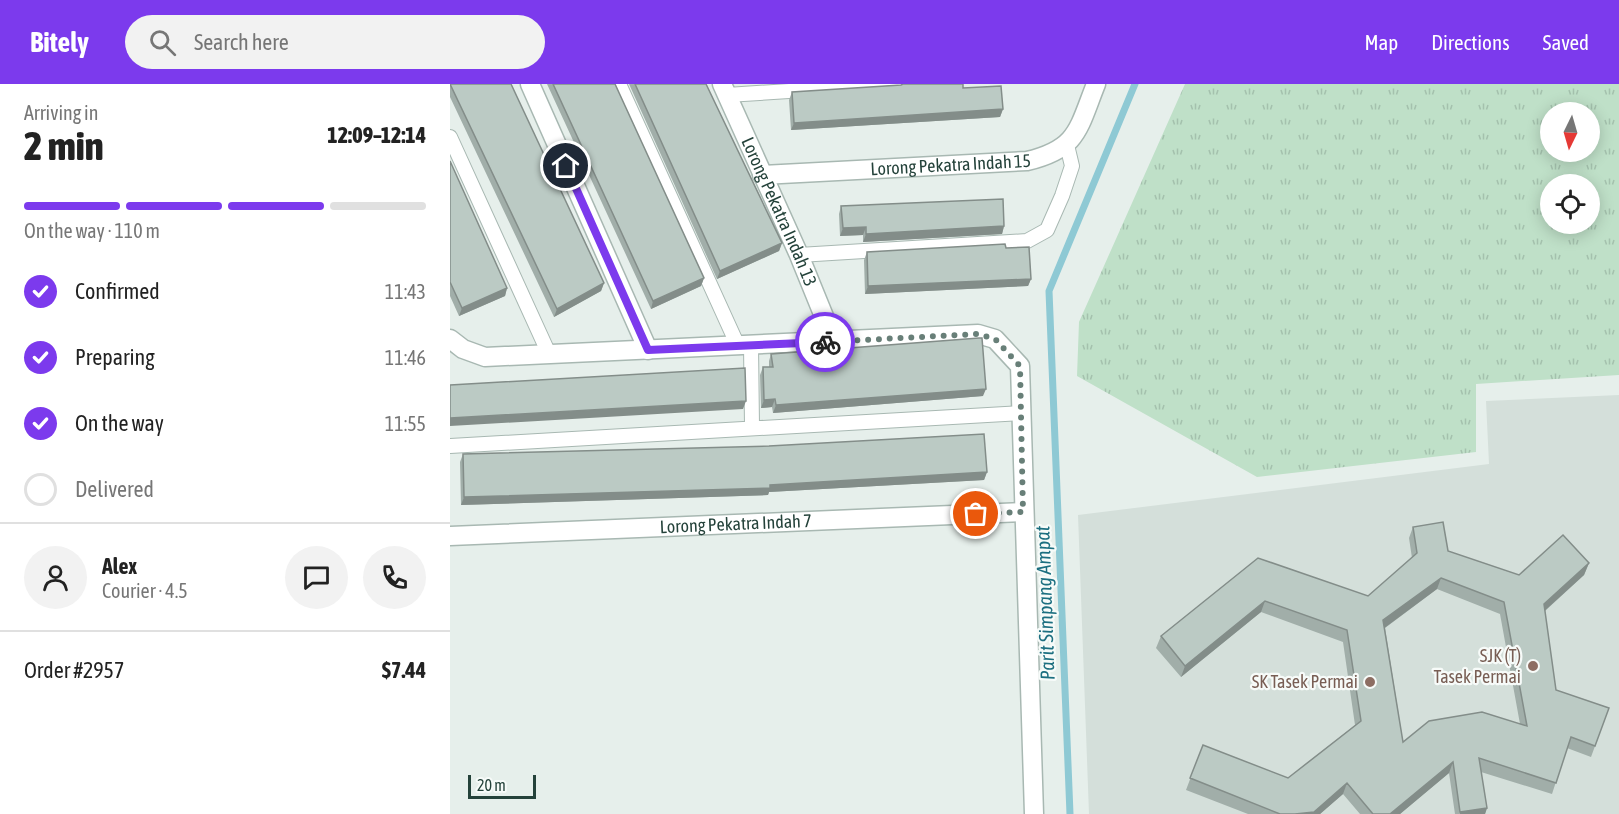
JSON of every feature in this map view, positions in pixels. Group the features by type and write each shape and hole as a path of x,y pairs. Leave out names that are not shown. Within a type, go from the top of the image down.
{"street":[{"path":"530,84 648,350"},
{"path":"1067,145 1079,125 1096,84"},
{"name":"Lorong Pekatra Indah 13","path":"724,89 799,255 834,341"},
{"name":"Lorong Pekatra Indah 15","path":"762,175 1027,161 1050,155 1067,145"},
{"path":"450,339 463,349 485,357 978,334 995,339 1020,366 1034,814"},
{"name":"Lorong Pekatra Indah 7","path":"450,536 1023,512"}],"lane":[{"path":"619,84 745,345 752,426"},
{"path":"724,89 897,84"},
{"path":"450,138 549,354"},
{"path":"799,255 1028,241 1047,230 1062,196 1072,166 1067,145"},
{"path":"450,446 752,426 1021,413"}],"shaded area":[{"path":"1619,395 1619,814 1089,814 1078,515 1489,464 1486,401"}],"green space":[{"path":"1185,84 1619,84 1619,375 1476,384 1476,452 1257,477 1077,376 1079,322"}],"building":[{"path":"450,84 511,84 604,283 557,309"},
{"path":"553,84 615,84 704,278 653,301"},
{"path":"635,84 706,84 782,243 720,271"},
{"path":"903,84 963,84 963,88 1001,86 1003,109 794,123 792,92"},
{"path":"450,161 507,288 462,308 450,282"},
{"path":"1003,199 1004,226 866,234 866,227 843,228 841,206"},
{"path":"1005,244 1006,248 1029,247 1031,279 868,286 867,252"},
{"path":"982,338 986,389 776,405 775,399 764,400 763,367 773,367 771,354"},
{"path":"745,368 746,401 450,418 450,385"},
{"path":"984,434 987,472 770,485 770,488 464,497 463,454 769,446"},
{"path":"1443,522 1448,551 1519,575 1563,535 1589,563 1544,604 1556,690 1609,708 1595,746 1571,737 1556,783 1479,758 1487,808 1460,812 1453,762 1390,814 1373,814 1347,783 1314,812 1280,814 1190,778 1203,745 1288,778 1361,721 1347,630 1265,601 1185,666 1161,636 1258,558 1368,596 1417,553 1413,527","holes":["1441,578 1504,602 1527,726 1482,712 1429,721 1403,742 1383,620"]}],"waterway":[{"name":"Parit Simpang Ampat","path":"1070,814 1049,291 1135,84"}],"way so far":[{"path":"825,342 978,334 995,339 1020,366 1023,512 976,514"}],"place":[{"name":"SJK (T) Tasek Permai","path":"1533,666"},
{"name":"SK Tasek Permai","path":"1370,682"}],"route":[{"path":"566,166 648,350 825,342"}]}
